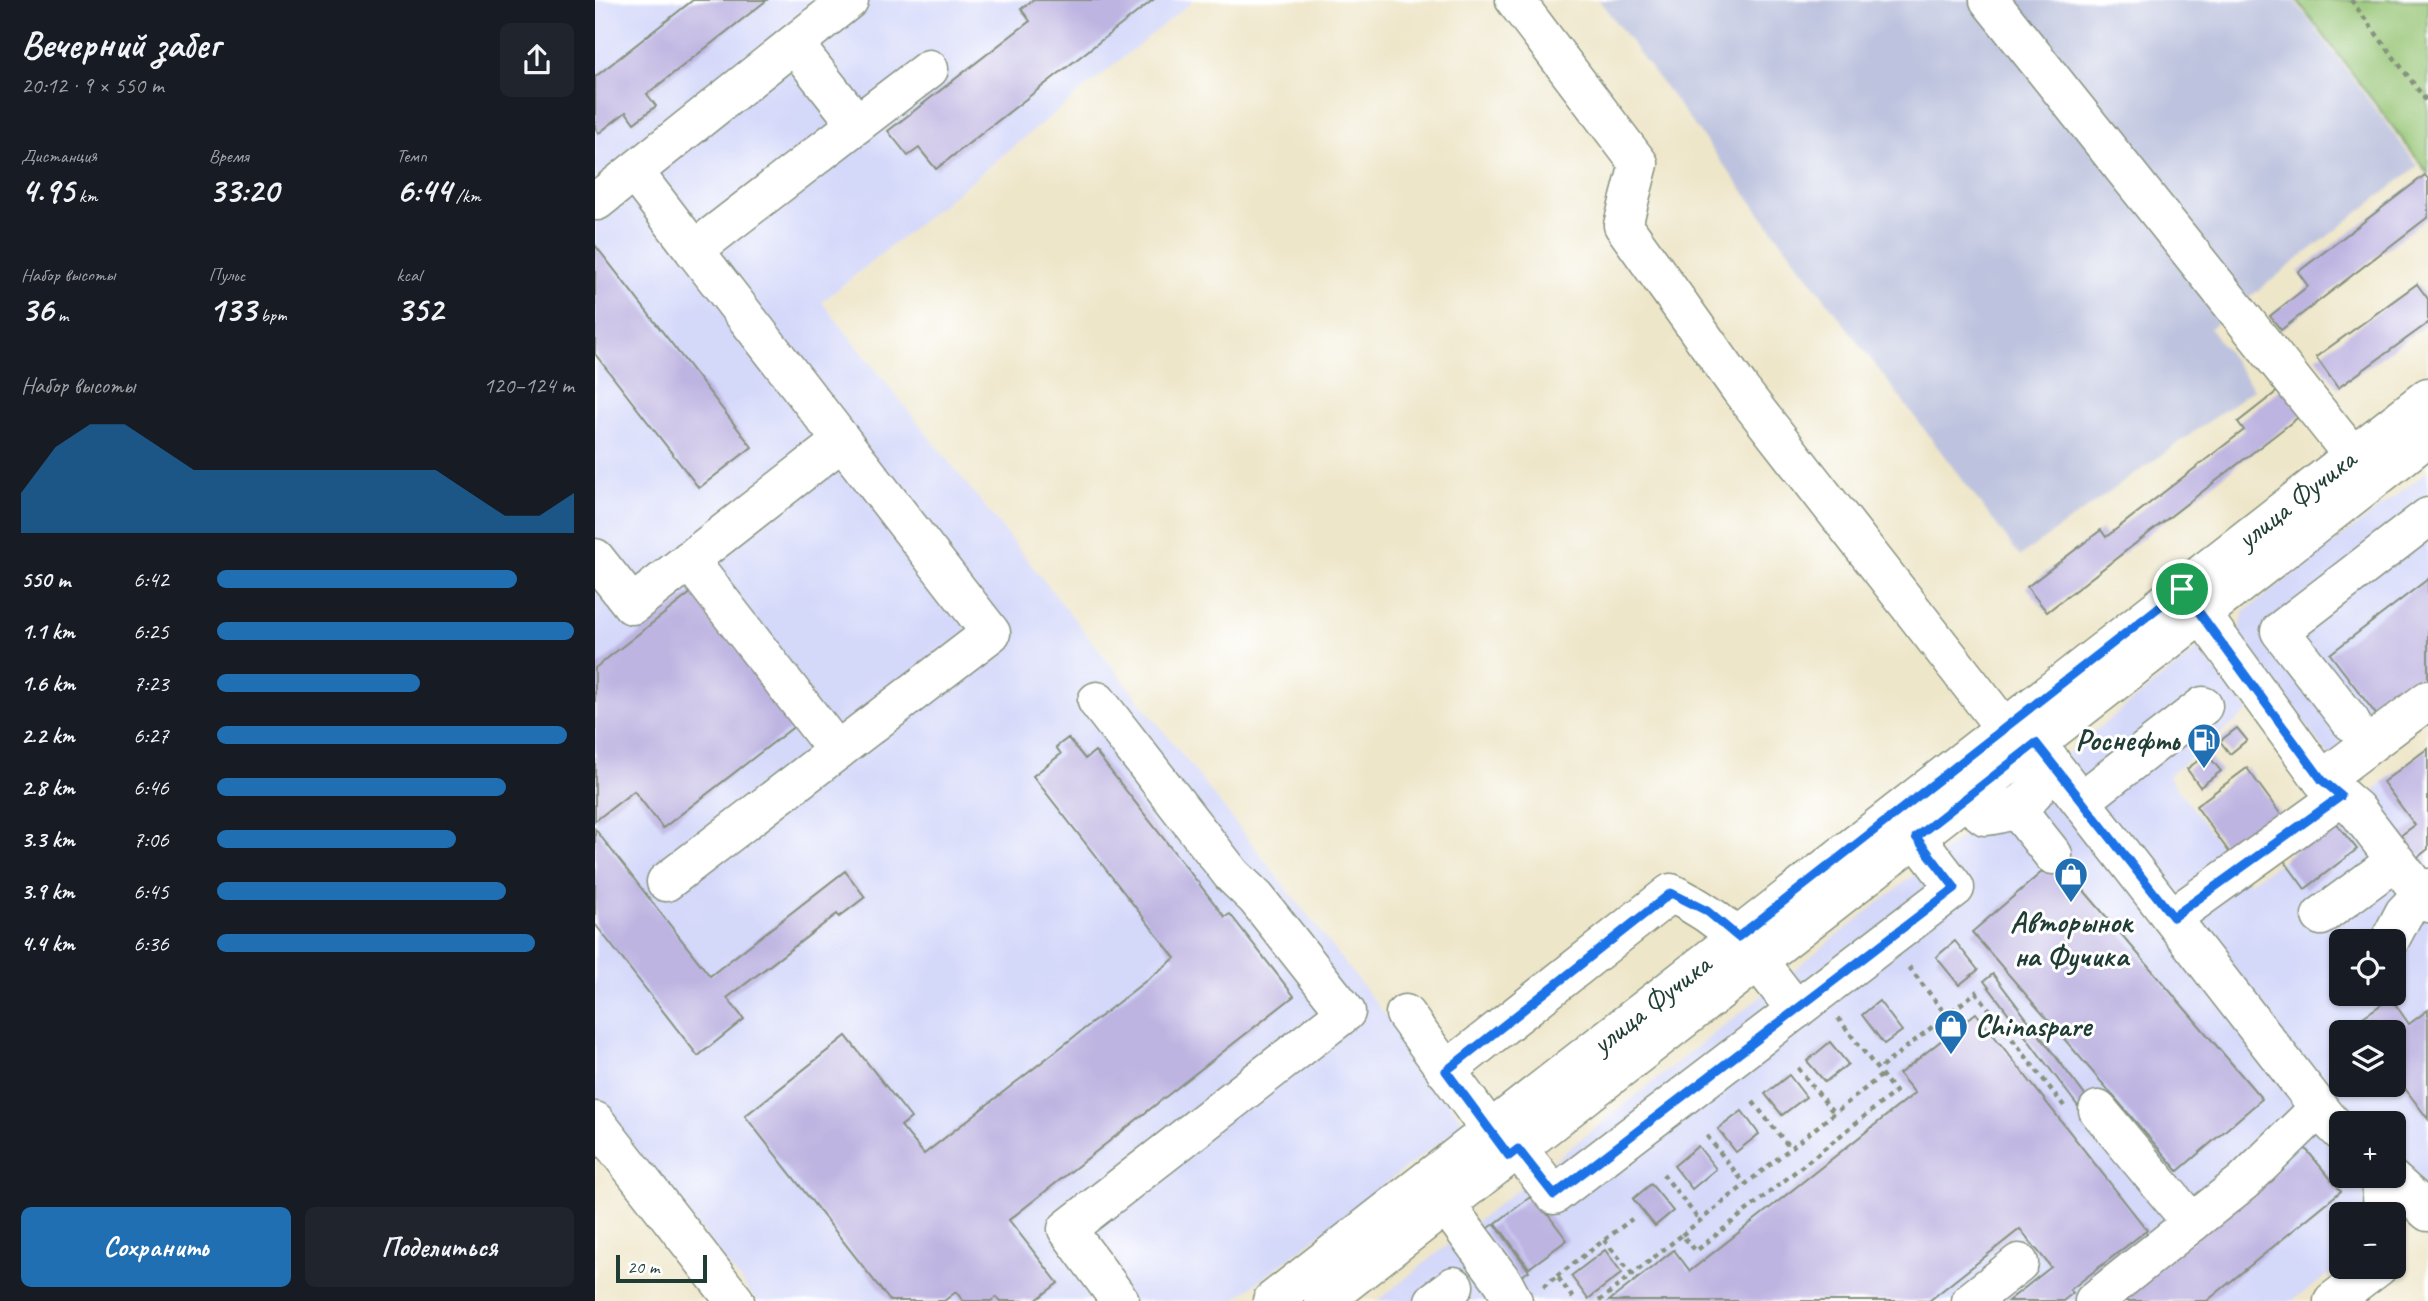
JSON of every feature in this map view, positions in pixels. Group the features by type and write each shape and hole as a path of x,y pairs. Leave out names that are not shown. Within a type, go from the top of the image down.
{"street":[{"path":"595,199 597,201 849,0"},
{"path":"1515,0 1639,164 1623,225 1740,389 2026,741 2081,801 2329,1119"},
{"path":"1989,0 2363,468"},
{"path":"794,44 857,124"},
{"path":"694,250 929,69"},
{"path":"634,172 991,634 666,882"},
{"name":"улица Фучика","path":"1748,949 1916,837 1963,800 2026,741 2192,601 2363,468 2428,397"},
{"path":"595,558 632,605 842,441"},
{"name":"улица Фучика","path":"2363,468 2423,452"},
{"path":"2351,722 2280,631 2428,517"},
{"path":"689,560 837,751"},
{"path":"2192,601 2331,788 2355,809 2394,862 2426,895 2404,913 2396,929"},
{"path":"2173,917 2331,788 2428,700"},
{"path":"1097,701 1232,875 1256,898 1346,1012 1067,1229 1120,1301"},
{"path":"2081,801 2203,706"},
{"path":"1963,800 1985,816 2006,814 2042,786 2026,741"},
{"name":"улица Фучика","path":"1272,1301 1504,1140 1748,949 2026,741"},
{"path":"2015,807 2053,855"},
{"path":"1405,1014 1446,1071 1554,1195 1955,888 1916,837"},
{"path":"2321,916 2394,862"},
{"path":"1446,1071 1671,893 1707,911 1807,1001"},
{"path":"2098,1110 2192,1223"},
{"path":"595,1121 735,1301"},
{"path":"2094,1301 2243,1182 2329,1121"},
{"name":"улица Фучика","path":"1323,1301 1447,1205 1504,1140"},
{"path":"2401,1188 2428,1212"},
{"path":"1447,1205 1503,1282 1526,1295"},
{"path":"1971,1301 2019,1263"},
{"path":"2333,1301 2363,1279"},
{"path":"2370,1301 2376,1279"}],"path":[{"path":"2351,0 2428,103"},
{"path":"1888,940 1947,1016"},
{"path":"1599,1301 1834,1113 1976,992 2079,1125 2098,1110"},
{"path":"1682,1234 1696,1251 1895,1092 1880,1072 1807,1001"},
{"path":"1798,1068 1834,1113"},
{"path":"1753,1102 1790,1148"},
{"path":"1707,1136 1745,1184"},
{"path":"1663,1174 1700,1221"},
{"path":"1526,1295 1557,1276 1632,1219"},
{"path":"1604,1240 1632,1274"},
{"path":"1557,1276 1575,1301"}],"shaded area":[{"path":"595,0 1194,0 822,302 1173,743 1397,1030 1464,1123 1233,1301 757,1301 595,1099"},
{"path":"1599,0 2294,0 2418,166 2210,328 2254,389 2020,556"},
{"path":"2428,471 2428,685 2330,758 2238,634 2244,612"},
{"name":"Авторынок на Фучика","path":"2198,649 2249,711 2168,776 2249,883 2356,809 2383,782 2428,748 2428,1204 2406,1220 2406,1202 2329,1202 2329,1275 2292,1301 1377,1301"}],"green space":[{"path":"2297,0 2428,0 2428,174 2423,167"}],"building":[{"path":"693,0 767,0 647,94 656,106 634,123 626,112 599,133 595,128 595,77"},
{"path":"1033,0 1153,0 936,169 919,148 908,156 888,131 1030,21 1021,9"},
{"path":"2425,175 2428,179 2428,217 2281,330 2270,316 2308,286 2298,272"},
{"path":"595,245 752,447 699,488 595,354"},
{"path":"2417,284 2428,299 2428,323 2338,388 2316,357"},
{"path":"2284,386 2305,412 2047,612 2027,587 2101,530 2106,537 2244,430 2238,422"},
{"path":"2428,579 2428,685 2381,721 2330,654"},
{"path":"692,592 796,725 663,828 634,791 595,821 595,668"},
{"path":"2237,728 2247,740 2230,754 2220,741"},
{"path":"1068,738 1085,759 1095,751 1225,917 1230,914 1294,996 1009,1220 1058,1283 1035,1301 1000,1301 996,1297 991,1301 963,1301 956,1292 944,1301 890,1301 745,1116 846,1036 911,1118 901,1126 924,1154 1175,958 1033,776 1061,754 1056,747"},
{"path":"2428,748 2428,849 2413,861 2396,839 2415,825 2383,782"},
{"name":"Роснефть","path":"2207,754 2221,771 2200,787 2187,769"},
{"path":"2247,768 2284,819 2232,856 2196,806"},
{"path":"2334,821 2357,849 2305,889 2283,859"},
{"path":"595,829 710,976 845,871 865,897 839,917 837,914 727,998 744,1019 698,1056 595,924"},
{"path":"2057,859 2262,1099 2178,1171 1972,932"},
{"path":"1955,941 1978,970 1959,985 1936,957"},
{"path":"1993,974 2090,1102 2080,1109 1984,981"},
{"path":"1879,1001 1902,1031 1884,1044 1862,1015"},
{"path":"2379,1006 2397,1006 2409,1024 2428,1010 2428,1119 2406,1090 2406,1020 2358,1020"},
{"path":"1976,1013 2147,1230 2070,1290 2073,1293 2063,1301 2008,1301 2051,1267 2020,1229 1929,1301 1609,1301 1674,1250 1690,1271 1915,1093 1899,1074"},
{"path":"1830,1042 1848,1064 1825,1082 1807,1061"},
{"path":"1789,1075 1806,1097 1782,1115 1765,1094"},
{"path":"1742,1111 1759,1134 1736,1152 1718,1129"},
{"path":"1698,1146 1716,1169 1692,1189 1674,1166"},
{"path":"2305,1148 2329,1177 2329,1188 2338,1188 2341,1191 2207,1301 2126,1301 2126,1295"},
{"path":"1651,1184 1673,1211 1655,1226 1633,1199"},
{"path":"1533,1195 1567,1240 1529,1268 1496,1223"},
{"path":"1495,1224 1529,1271 1520,1277 1485,1230"},
{"path":"1605,1250 1622,1273 1588,1299 1571,1276"}],"place":[{"name":"Роснефть","path":"2204,770"},
{"name":"Авторынок на Фучика","path":"2071,904"},
{"name":"Chinaspare","path":"1951,1056"}],"route":[{"path":"2182,589 2322,780 2341,796 2173,917 2036,743 1916,837 1955,888 1554,1195 1518,1149 1509,1156 1446,1071 1671,893 1707,911 1738,937 2182,589"}]}
